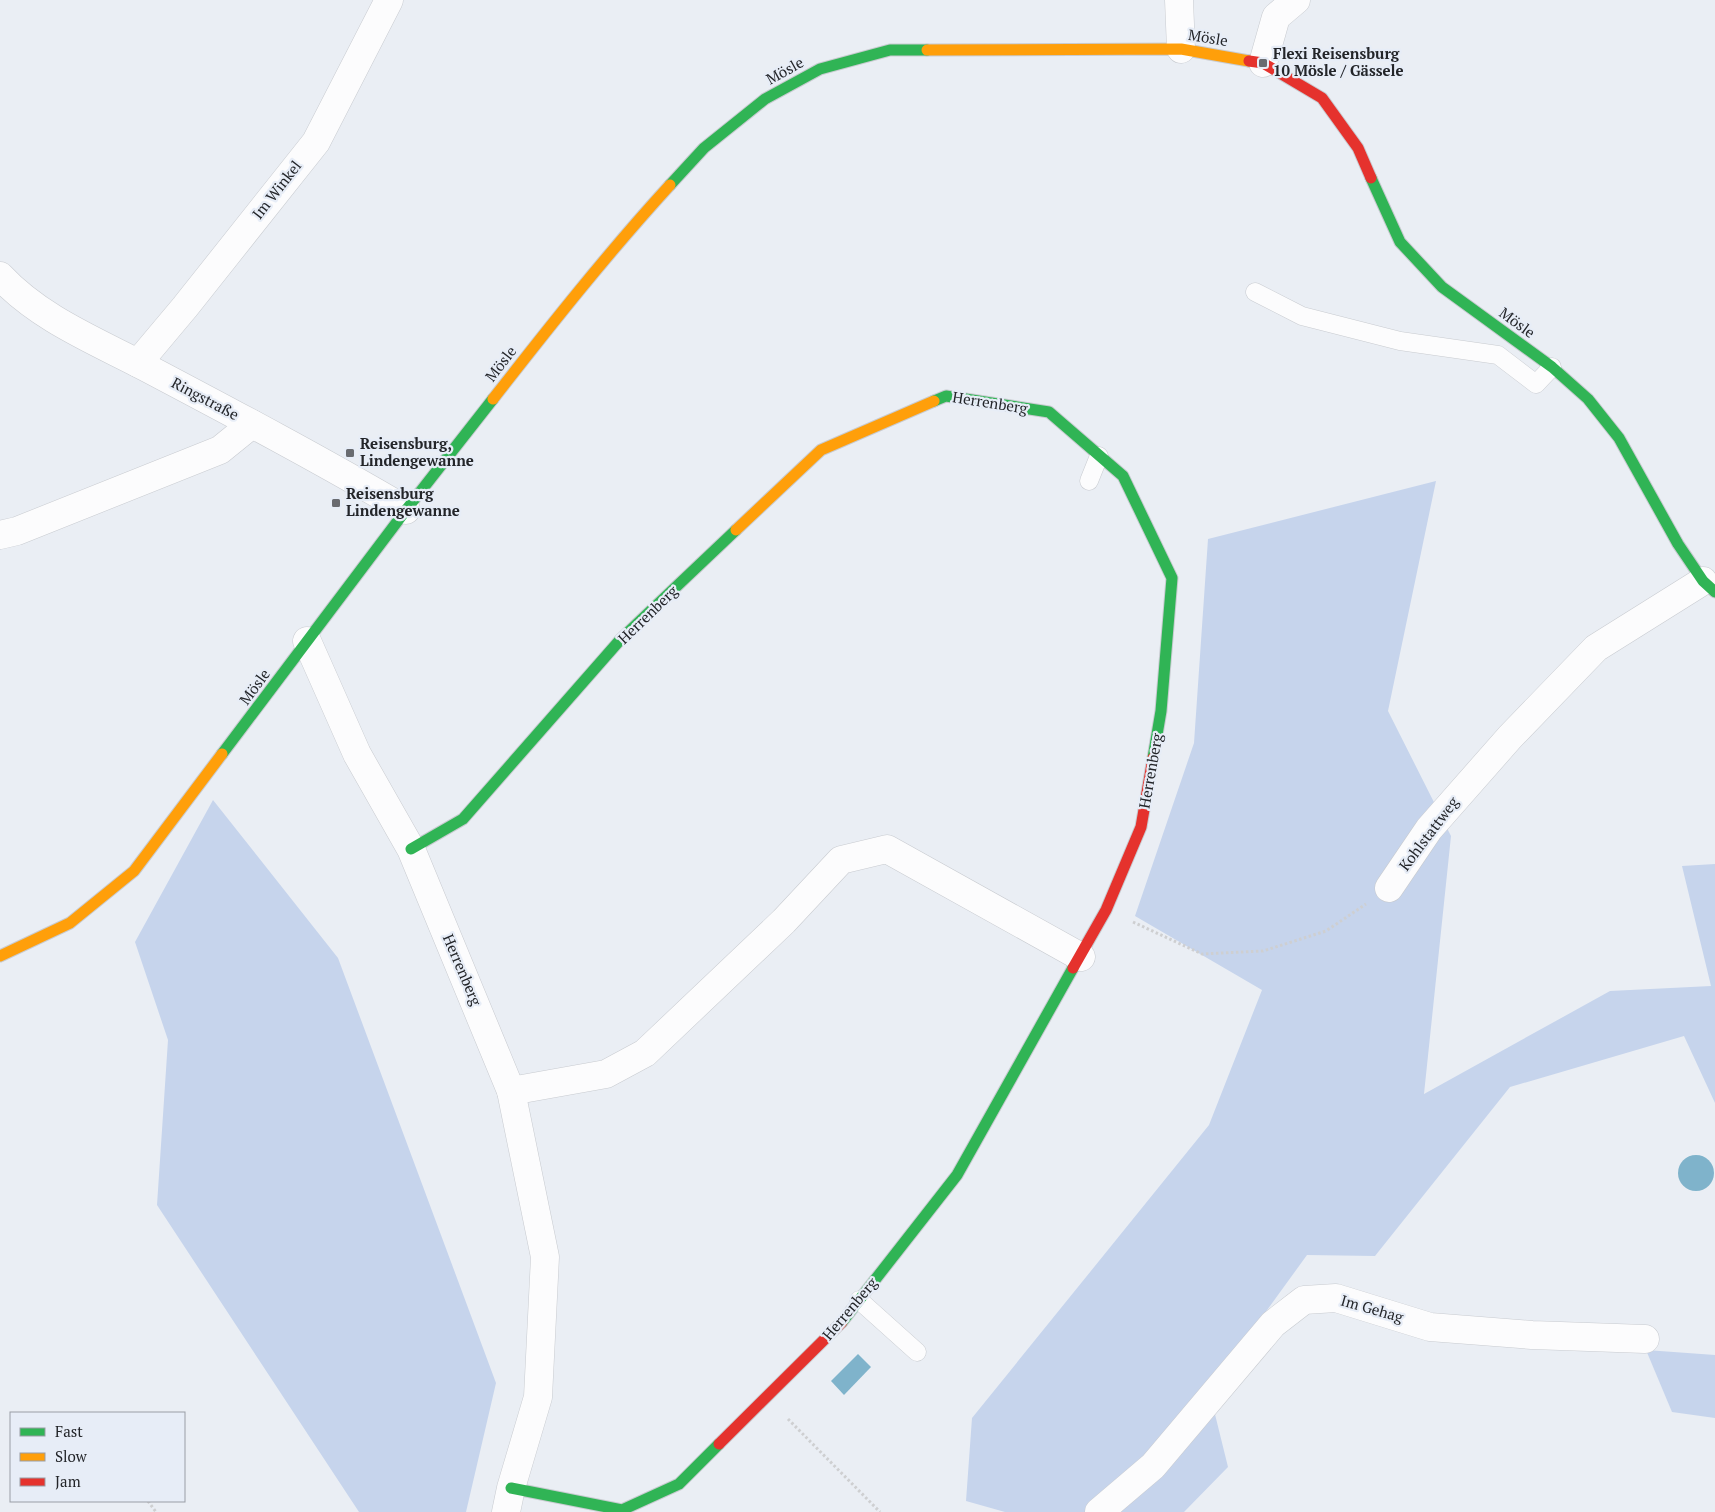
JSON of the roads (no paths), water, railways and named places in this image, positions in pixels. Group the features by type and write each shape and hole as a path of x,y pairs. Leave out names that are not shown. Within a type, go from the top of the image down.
{"street":[{"name":"Im Winkel","path":"138,363 316,142 389,0"},
{"path":"1179,0 1181,49"},
{"path":"1263,62 1276,16 1296,0"},
{"name":"Mösle","path":"0,956 70,923 134,871 406,510 549,327 628,231 704,148 765,99 820,69 890,50 1181,49 1263,62 1322,98 1358,148 1400,242 1442,287 1552,366 1588,399 1619,438 1678,544 1709,587"},
{"name":"Ringstraße","path":"0,276 12,288 54,319 252,424 220,450 17,531 0,535"},
{"name":"Herrenberg","path":"307,641 357,754 412,849 512,1091 546,1257 538,1397 508,1500 622,1510 679,1484 839,1326 957,1175 1106,910 1141,826 1161,711 1172,578 1122,476 1049,412 946,396 821,450 620,640 463,819 412,849"},
{"path":"252,424 406,510"},
{"name":"Kohlstattweg","path":"1389,888 1429,829 1510,736 1596,648 1709,587"},
{"path":"512,1091 606,1074 645,1054 784,921 840,860 887,849 1081,957"},
{"name":"Im Gehag","path":"1099,1512 1153,1466 1274,1324 1304,1300 1336,1298 1430,1327 1532,1335 1644,1339"}],"lane":[{"path":"1255,292 1302,316 1400,341 1498,355 1536,384 1552,366"},
{"path":"1089,481 1099,456"},
{"path":"859,1300 917,1352"}],"place":[{"name":"Flexi Reisensburg 10 Mösle / Gässele","path":"1263,63"},
{"name":"Reisensburg, Lindengewanne","path":"350,453"},
{"name":"Reisensburg Lindengewanne","path":"336,503"}]}
